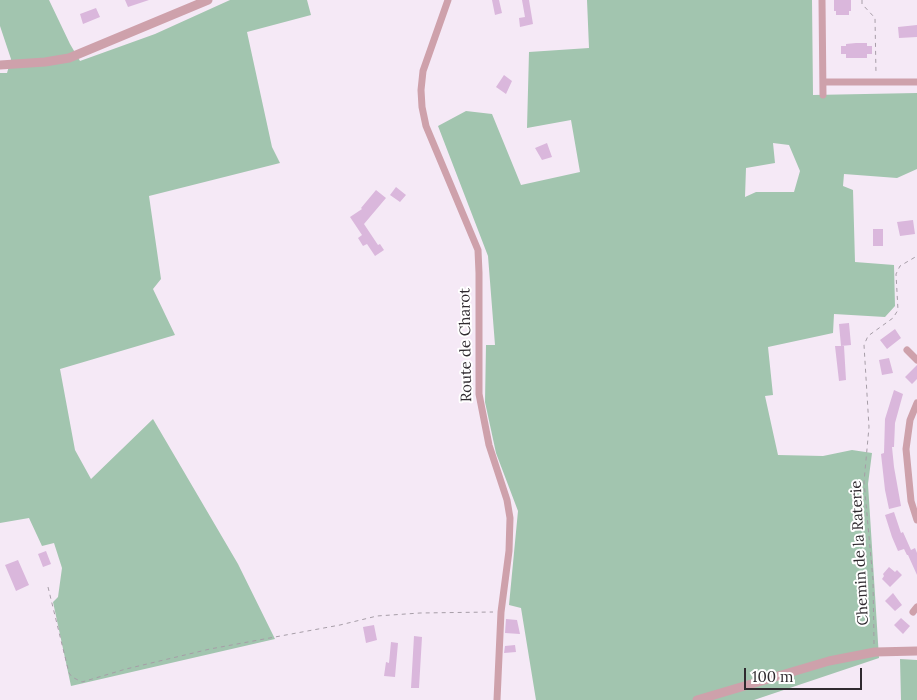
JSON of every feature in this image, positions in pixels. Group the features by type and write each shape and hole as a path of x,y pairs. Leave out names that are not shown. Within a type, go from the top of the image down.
{"street":[{"path":"0,65 45,62 69,58 208,0"},
{"name":"Route de Charot","path":"448,0 423,71 422,107 426,126 478,250 479,394 489,445 508,500 510,518 509,551 501,612 497,700"},
{"path":"822,0 823,95"},
{"path":"823,82 917,82"},
{"path":"907,350 917,360"},
{"path":"917,403 910,420 906,449 911,501 917,520"},
{"path":"697,700 799,668 844,657 875,652 917,651"}],"path":[{"path":"862,0 862,4 875,18 876,82"},
{"name":"Chemin de la Raterie","path":"875,652 873,580 864,482 869,427 864,345 868,336 893,318 898,310 896,274 900,266 917,256"},
{"path":"48,587 69,673 72,677 82,682 126,669 210,649 340,625 377,616 420,613 501,612"}],"green space":[{"path":"0,0 49,0 80,61 155,34 230,0 307,0 311,15 247,32 272,147 280,163 149,196 161,279 153,289 175,335 60,369 75,450 91,479 153,419 238,564 275,639 71,686 53,602 58,597 62,568 54,543 42,546 29,518 0,523 0,73 7,73 11,59 0,26"},
{"path":"587,0 812,0 813,95 917,93 917,169 897,178 844,174 843,186 853,190 855,262 894,265 895,306 885,317 834,314 833,333 768,347 773,395 765,396 778,455 823,456 852,450 872,453 868,484 879,658 754,700 536,700 521,608 509,605 518,511 496,453 485,402 486,345 495,345 488,256 438,126 466,111 492,114 521,185 580,172 571,120 527,128 529,52 589,48","holes":["773,143 789,145 800,171 794,192 756,192 745,197 746,168 775,163"]},
{"path":"900,659 917,660 917,700 901,700"}],"building":[{"path":"125,0 149,0 128,7"},
{"path":"492,0 499,0 502,13 495,15"},
{"path":"522,0 529,0 533,24 520,27 519,18 525,17"},
{"path":"834,0 851,0 849,15 836,15"},
{"path":"96,8 100,17 83,24 80,14"},
{"path":"917,25 917,37 899,38 898,27"},
{"path":"867,43 867,46 872,46 872,54 867,54 867,58 846,58 846,54 841,54 841,46"},
{"path":"504,75 512,81 506,94 496,87"},
{"path":"547,143 552,157 542,160 535,148"},
{"path":"396,187 406,195 400,202 390,195"},
{"path":"376,190 386,198 364,224 378,245 380,244 384,250 375,256 367,244 363,246 358,238 362,235 350,217 362,209"},
{"path":"913,220 915,234 900,236 897,222"},
{"path":"873,229 883,229 883,246 873,246"},
{"path":"849,323 851,345 841,346 839,324"},
{"path":"895,329 901,338 887,349 880,340"},
{"path":"835,346 844,346 846,380 839,381"},
{"path":"889,358 893,373 882,375 879,360"},
{"path":"917,365 917,379 912,384 905,377"},
{"path":"894,390 903,394 895,423 894,447 892,447 901,506 889,509 881,454 884,453 885,419"},
{"path":"894,512 901,533 903,532 911,550 915,548 917,553 917,575 908,555 904,549 898,551 892,537 885,515"},
{"path":"46,551 51,564 43,567 38,554"},
{"path":"18,560 29,585 16,591 5,565"},
{"path":"889,567 895,572 897,570 902,575 890,587 882,579 883,574"},
{"path":"893,593 902,605 895,611 885,601"},
{"path":"901,618 910,626 903,634 894,625"},
{"path":"506,619 517,620 520,634 505,633"},
{"path":"374,625 377,640 366,643 363,627"},
{"path":"414,636 422,637 419,688 411,688"},
{"path":"391,642 398,643 395,677 384,676 386,662 389,663"},
{"path":"515,645 516,652 504,653 505,646"}]}
